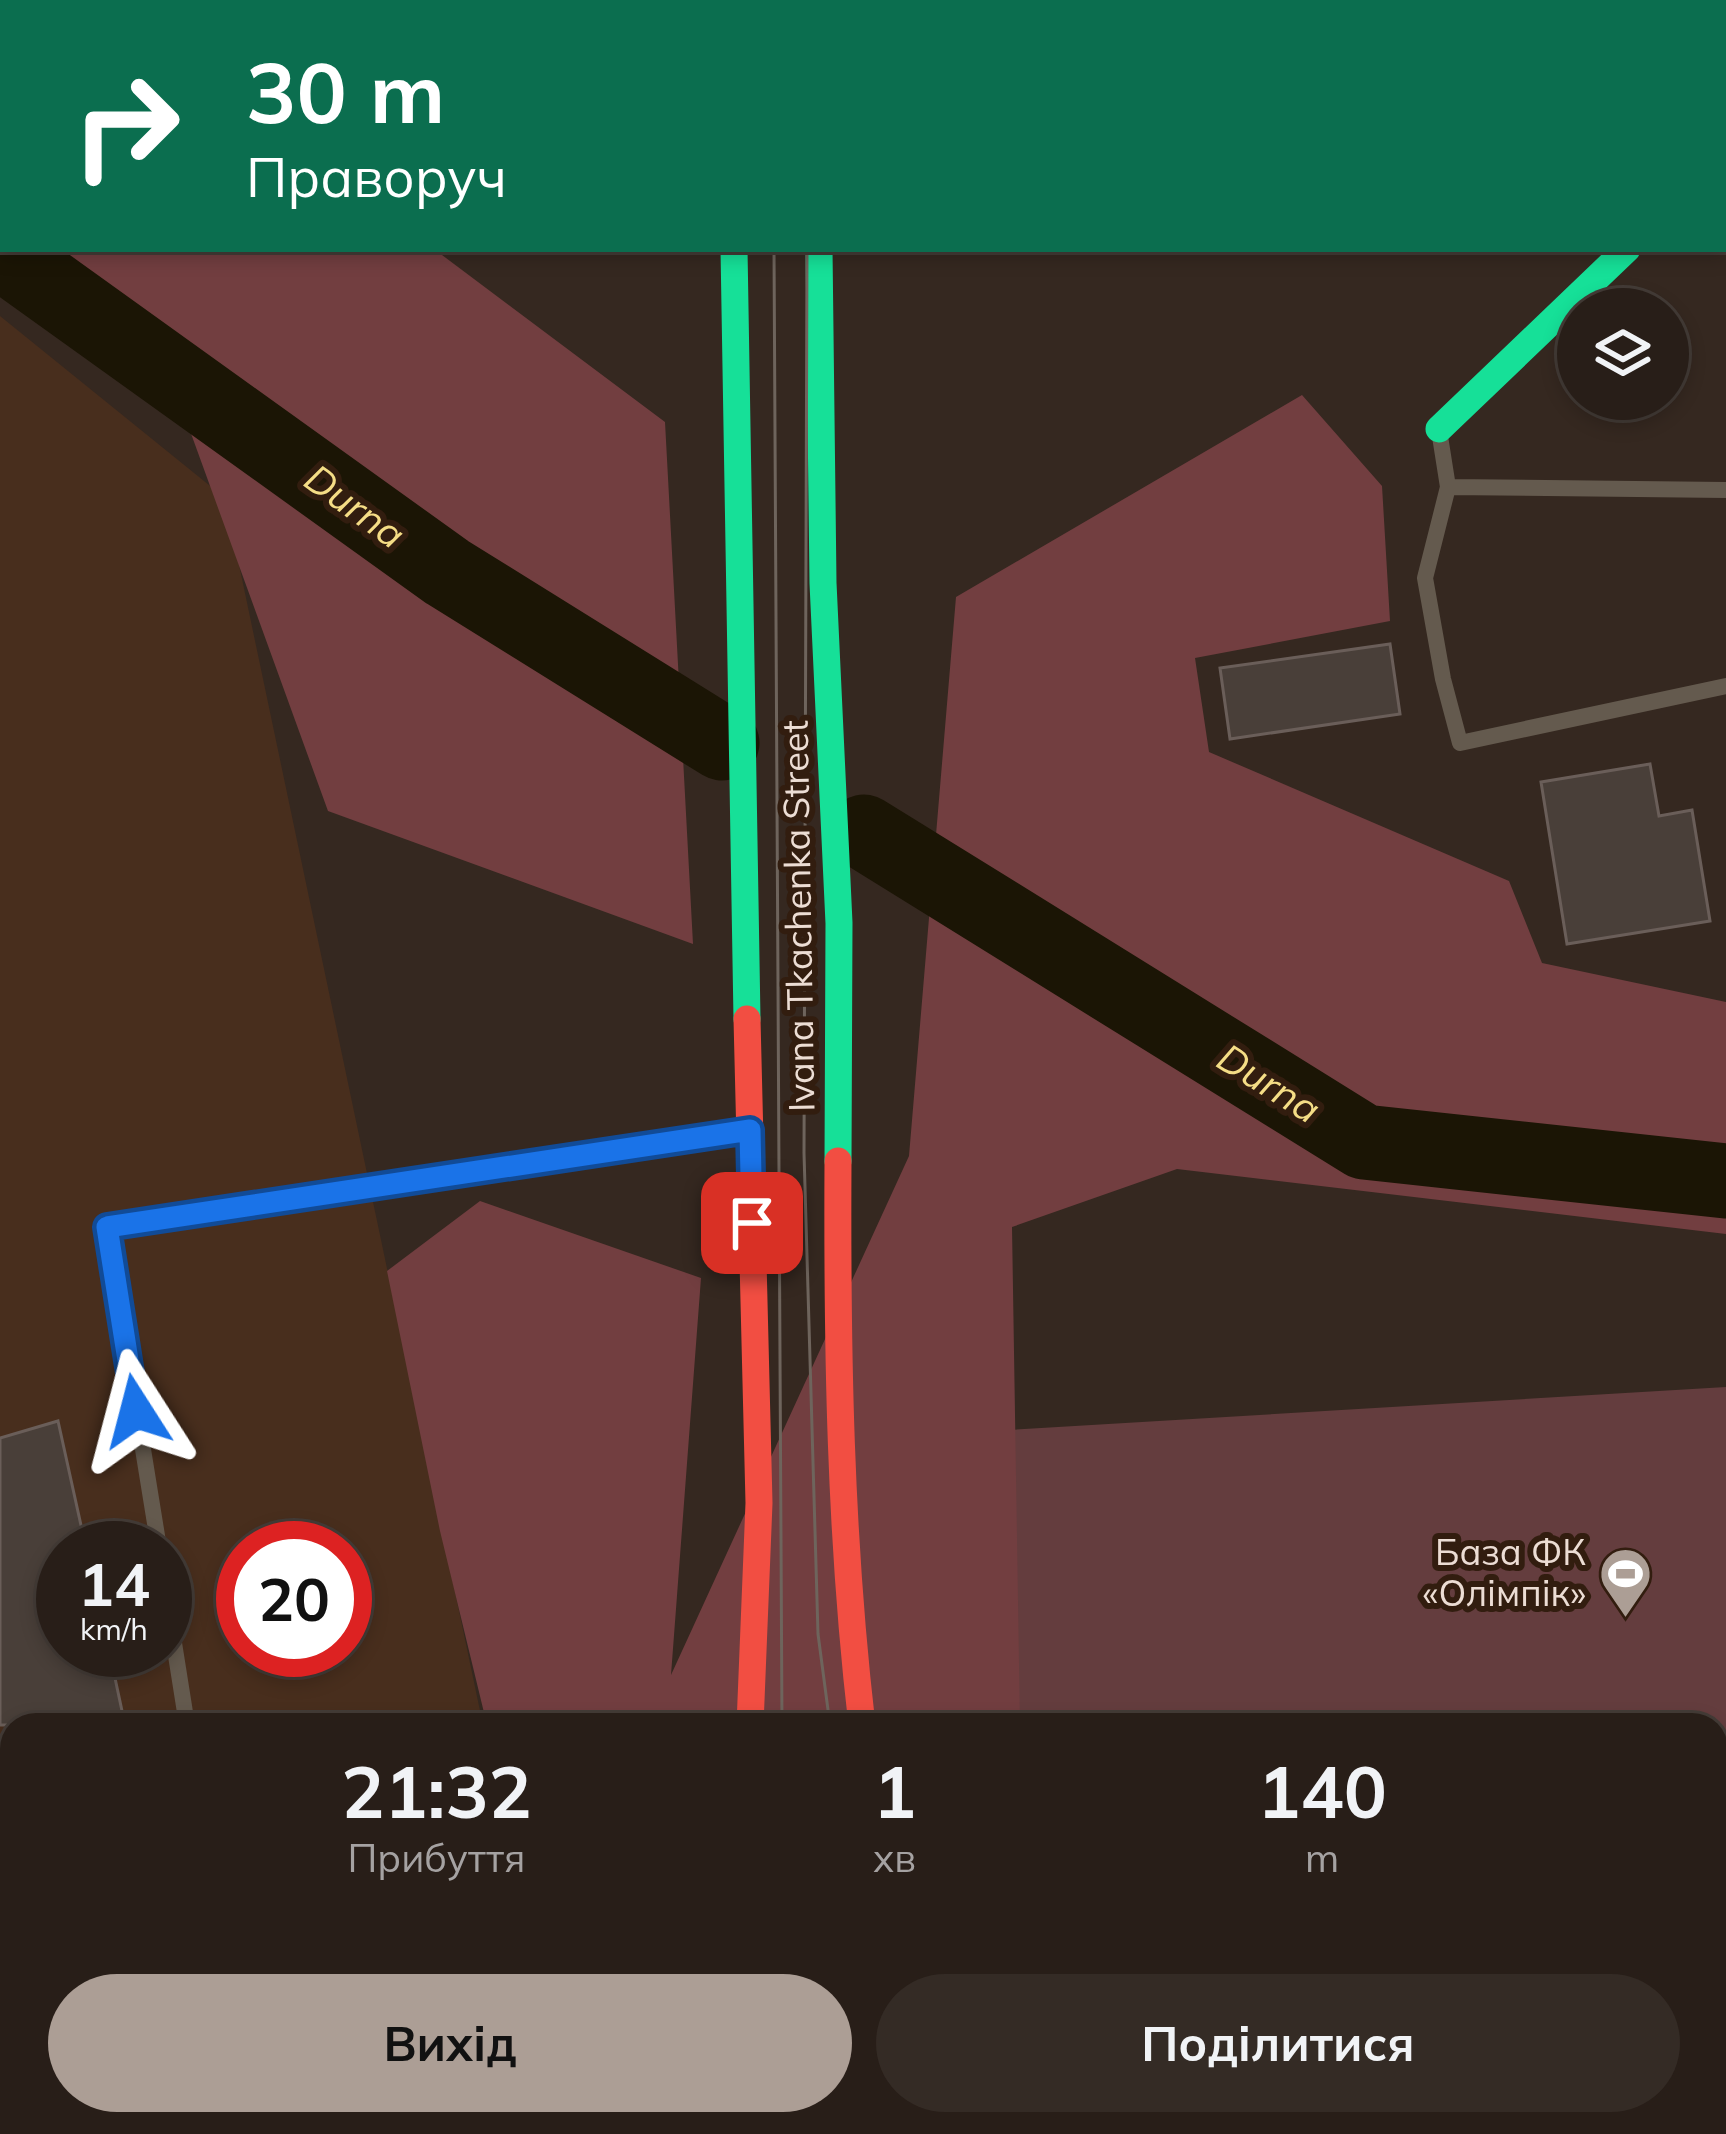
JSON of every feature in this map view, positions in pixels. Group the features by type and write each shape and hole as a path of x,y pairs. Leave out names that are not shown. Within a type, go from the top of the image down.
{"main road":[{"name":"Ivana Tkachenka Street","path":"734,252 759,1503 750,1713"},
{"name":"Ivana Tkachenka Street","path":"819,252 824,583 839,923 836,1405 847,1598 861,1713"},
{"path":"1439,429 1624,252"}],"lane":[{"path":"1439,429 1448,487 1425,578 1460,743 1726,686"},
{"path":"1448,487 1726,490"},
{"path":"155,1521 107,1227 750,1130"},
{"path":"180,1677 186,1713"}],"shaded area":[{"path":"52,252 438,252 665,422 693,944 328,811 189,428"},
{"path":"0,316 225,498 480,1713 0,1713"},
{"path":"1302,395 1382,486 1390,621 1195,658 1209,752 1509,881 1542,963 1726,1002 1726,1234 1177,1169 1012,1227 1020,1713 484,1713 440,1531 387,1271 480,1201 701,1278 671,1675 909,1156 956,597"},
{"name":"База ФК «Олімпік»","path":"1726,1387 1726,1713 959,1713 925,1435"}],"building":[{"path":"1390,644 1400,714 1230,739 1220,668"},
{"path":"1650,764 1659,816 1692,810 1710,921 1567,944 1541,782"},
{"path":"58,1421 80,1521 36,1521 36,1677 115,1677 122,1713 0,1713 0,1438"}],"waterway":[{"name":"Durna","path":"1,252 447,572 722,743"},
{"name":"Durna","path":"864,832 1364,1142 1726,1181"}],"tram line":[{"path":"774,252 782,1713"},
{"path":"807,252 804,1153 818,1634 828,1713"}],"traffic: fast":[{"path":"734,252 747,1019"},
{"path":"819,252 823,583 839,923 838,1161"},
{"path":"1439,429 1624,252"}],"traffic: jam":[{"path":"747,1019 759,1503 750,1713"},
{"path":"838,1161 841,1443 861,1713"}],"place":[{"name":"База ФК «Олімпік»","path":"1625,1619"}],"route":[{"path":"136,1411 107,1227 750,1130 752,1223"}]}
